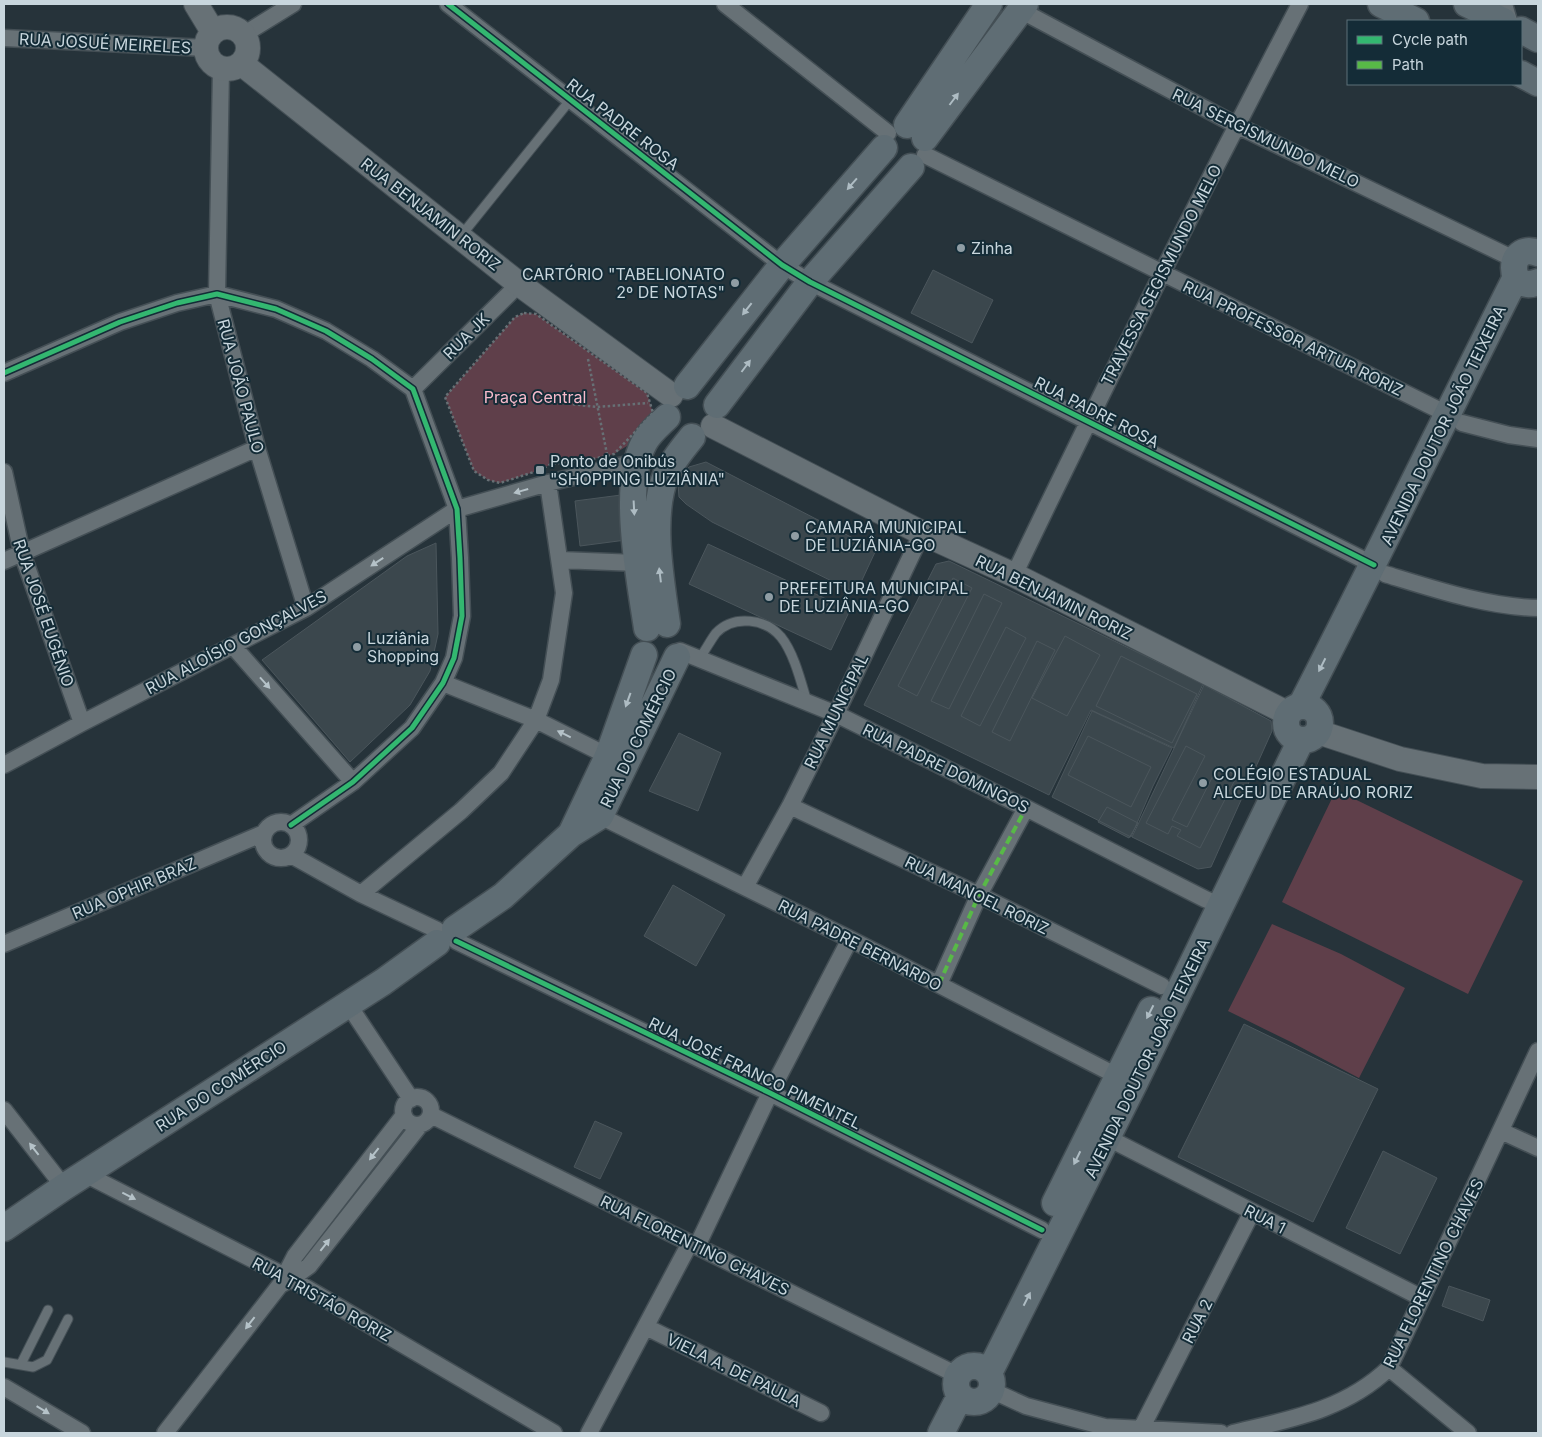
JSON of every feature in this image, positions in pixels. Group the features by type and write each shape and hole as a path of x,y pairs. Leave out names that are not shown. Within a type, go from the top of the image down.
{"main road":[{"path":"657,626 659,496 667,473 680,452 707,422 810,282 907,144 989,4"},
{"path":"1380,4 1414,20"},
{"path":"1467,4 1501,20"},
{"path":"657,626 636,563 633,491 636,462 644,442 669,400 782,265 907,144 1023,7"},
{"path":"1522,30 1538,38"},
{"path":"1522,74 1538,82"},
{"name":"AVENIDA DOUTOR JOÃO TEIXEIRA","path":"960,1433 975,1384 1042,1230 1126,1080 1530,263"},
{"path":"669,400 691,385 703,387 712,394 707,422"},
{"path":"669,400 672,427 681,434 707,422"},
{"path":"657,626 673,627 681,638 685,656 660,664 648,660 641,649 641,638 657,626"},
{"name":"RUA DO COMÉRCIO","path":"572,834 608,756 644,654"},
{"name":"RUA DO COMÉRCIO","path":"4,1228 75,1180 383,982 503,896 572,834 600,816 685,656"},
{"name":"AVENIDA DOUTOR JOÃO TEIXEIRA","path":"941,1433 975,1384 1108,1138 1126,1080 1162,986 1214,903"}],"street":[{"path":"196,4 210,40"},
{"path":"231,66 248,51 248,44 243,35 293,4"},
{"name":"RUA PADRE ROSA","path":"448,4 782,265 810,282 1380,569 1455,595 1526,608 1538,608"},
{"name":"RUA PROFESSOR ARTUR RORIZ","path":"725,4 907,144 1162,274 1454,418 1509,435 1538,439"},
{"name":"TRAVESSA SEGISMUNDO MELO","path":"1014,576 1088,422 1236,125 1300,4"},
{"path":"1504,4 1509,20"},
{"name":"RUA SERGISMUNDO MELO","path":"1023,7 1236,125 1530,263"},
{"name":"RUA JOSUÉ MEIRELES","path":"231,66 214,66 208,58 210,40 222,28 228,27 235,29 243,35"},
{"name":"RUA JOSUÉ MEIRELES","path":"4,38 210,40"},
{"name":"RUA BENJAMIN RORIZ","path":"231,66 460,236 669,400"},
{"name":"RUA JOÃO PAULO","path":"231,66 217,294 257,448 306,608"},
{"name":"RUA JK","path":"413,389 519,284"},
{"path":"4,372 120,322 177,303 217,294 276,309 326,331 372,359 413,389 457,509 462,616 454,658 443,683 412,728 353,782 291,825"},
{"name":"RUA BENJAMIN RORIZ","path":"707,422 922,533 1014,576 1303,723 1400,759 1482,776 1538,777"},
{"path":"4,561 257,448"},
{"name":"RUA ALOÍSIO GONÇALVES","path":"4,765 306,608 457,509 548,483 636,462"},
{"name":"RUA JOSÉ EUGÊNIO","path":"4,472 22,553 82,723"},
{"path":"361,894 461,811 500,773 536,720 551,680 564,593 548,483"},
{"name":"RUA MUNICIPAL","path":"744,887 790,806 922,533"},
{"path":"560,560 636,563"},
{"path":"233,646 353,782"},
{"name":"RUA PADRE DOMINGOS","path":"685,656 836,714 1214,903"},
{"path":"443,683 536,720 608,756"},
{"name":"RUA MANOEL RORIZ","path":"790,806 979,895 1162,986"},
{"path":"939,984 979,895 1026,808"},
{"name":"RUA PADRE BERNARDO","path":"600,816 850,939 1126,1080"},
{"path":"279,822 291,825 298,834 298,846 291,855 280,858 269,854 263,844 264,832 273,824 279,822"},
{"name":"RUA OPHIR BRAZ","path":"4,944 264,832"},
{"name":"RUA JOSÉ FRANCO PIMENTEL","path":"291,855 361,894 770,1093 1042,1230"},
{"path":"589,1433 646,1327 694,1244 850,939"},
{"path":"348,1004 410,1099"},
{"name":"RUA FLORENTINO CHAVES","path":"1233,1433 1293,1418 1343,1401 1361,1392 1389,1368 1538,1051"},
{"path":"285,1280 309,1266 425,1120 431,1110 428,1102 420,1097 410,1099 404,1106 404,1115 409,1122 425,1120"},
{"path":"4,1110 75,1180"},
{"path":"165,1433 285,1280 295,1256 404,1115"},
{"name":"RUA FLORENTINO CHAVES","path":"425,1120 694,1244 975,1384 1026,1406 1105,1427 1221,1433"},
{"path":"1501,1131 1538,1148"},
{"name":"RUA 1","path":"1108,1138 1422,1298"},
{"name":"RUA TRISTÃO RORIZ","path":"75,1180 285,1280 530,1428 554,1433"},
{"name":"RUA 2","path":"1141,1429 1252,1212"},
{"name":"VIELA A. DE PAULA","path":"646,1327 821,1413"},
{"path":"1389,1368 1468,1433"},
{"path":"4,1387 82,1433"}],"lane":[{"path":"460,236 571,99"},
{"path":"685,656 727,624 742,621 756,622 769,627 782,637 790,652 807,702"},
{"path":"20,1364 48,1310"},
{"path":"4,1362 33,1367 47,1360 68,1319"}],"path":[{"path":"524,313 536,314 647,393 669,400 653,413 614,454 589,460 551,464 540,470 500,483 488,480 474,471 445,397 515,317 524,313"},
{"path":"586,349 607,455"},
{"path":"553,402 598,407 669,400"}],"green space":[{"name":"Praça Central","path":"524,313 536,314 647,393 653,413 627,446 614,454 589,460 551,464 540,470 500,483 488,480 474,471 445,397 515,317"},
{"path":"1336,790 1523,881 1468,994 1282,902"},
{"path":"1272,924 1341,954 1405,988 1359,1078 1228,1011"}],"building":[{"path":"933,270 993,300 972,343 911,313"},
{"name":"CAMARA MUNICIPAL DE LUZIÂNIA-GO","path":"706,462 876,550 856,593 712,522 686,504 679,497 678,484 681,474 689,467"},
{"path":"621,495 626,540 580,546 575,501"},
{"name":"Luziânia Shopping","path":"436,543 438,634 430,671 410,705 350,762 262,660 407,556"},
{"name":"PREFEITURA MUNICIPAL DE LUZIÂNIA-GO","path":"708,544 850,610 831,650 689,584"},
{"path":"949,561 1203,684 1174,748 1091,710 1049,795 864,705 936,564"},
{"path":"953,578 972,588 917,696 898,686"},
{"path":"984,594 1002,603 949,709 931,701"},
{"path":"1006,627 1026,638 980,726 961,716"},
{"path":"1065,636 1100,655 1067,716 1032,698"},
{"path":"1037,641 1055,650 1010,741 992,732"},
{"path":"1121,656 1197,694 1172,743 1096,706"},
{"name":"COLÉGIO ESTADUAL ALCEU DE ARAÚJO RORIZ","path":"1204,685 1271,721 1272,731 1211,867 1198,869 1132,837"},
{"path":"1092,711 1172,748 1131,837 1052,797"},
{"path":"679,733 721,753 698,811 649,791"},
{"path":"1088,736 1151,767 1131,807 1068,775"},
{"path":"1186,746 1205,756 1172,820 1187,827 1218,766 1237,776 1200,848 1177,836 1181,830 1172,826 1168,834 1146,823"},
{"path":"1107,807 1138,823 1129,838 1098,822"},
{"path":"673,885 725,915 696,966 644,936"},
{"path":"1244,1024 1378,1089 1313,1222 1178,1157"},
{"path":"595,1121 622,1133 600,1179 574,1167"},
{"path":"1383,1151 1437,1178 1400,1254 1346,1228"},
{"path":"1449,1286 1490,1300 1483,1321 1442,1306"}],"marked path":[{"path":"939,984 979,895 1026,808"}],"cycle path":[{"path":"448,4 782,265 810,282 1374,565"},
{"path":"4,373 120,322 177,303 217,294 276,309 326,331 372,359 413,389 457,509 462,616 454,658 443,683 412,728 353,782 291,825"},
{"path":"456,941 770,1093 1042,1230"}],"place":[{"name":"Zinha","path":"961,248"},
{"name":"CARTÓRIO \"TABELIONATO 2º DE NOTAS\"","path":"735,283"},
{"name":"Ponto de Onibús \"SHOPPING LUZIÂNIA\"","path":"540,470"},
{"name":"CAMARA MUNICIPAL DE LUZIÂNIA-GO","path":"795,536"},
{"name":"PREFEITURA MUNICIPAL DE LUZIÂNIA-GO","path":"769,597"},
{"name":"Luziânia Shopping","path":"357,647"},
{"name":"COLÉGIO ESTADUAL ALCEU DE ARAÚJO RORIZ","path":"1203,783"}]}
